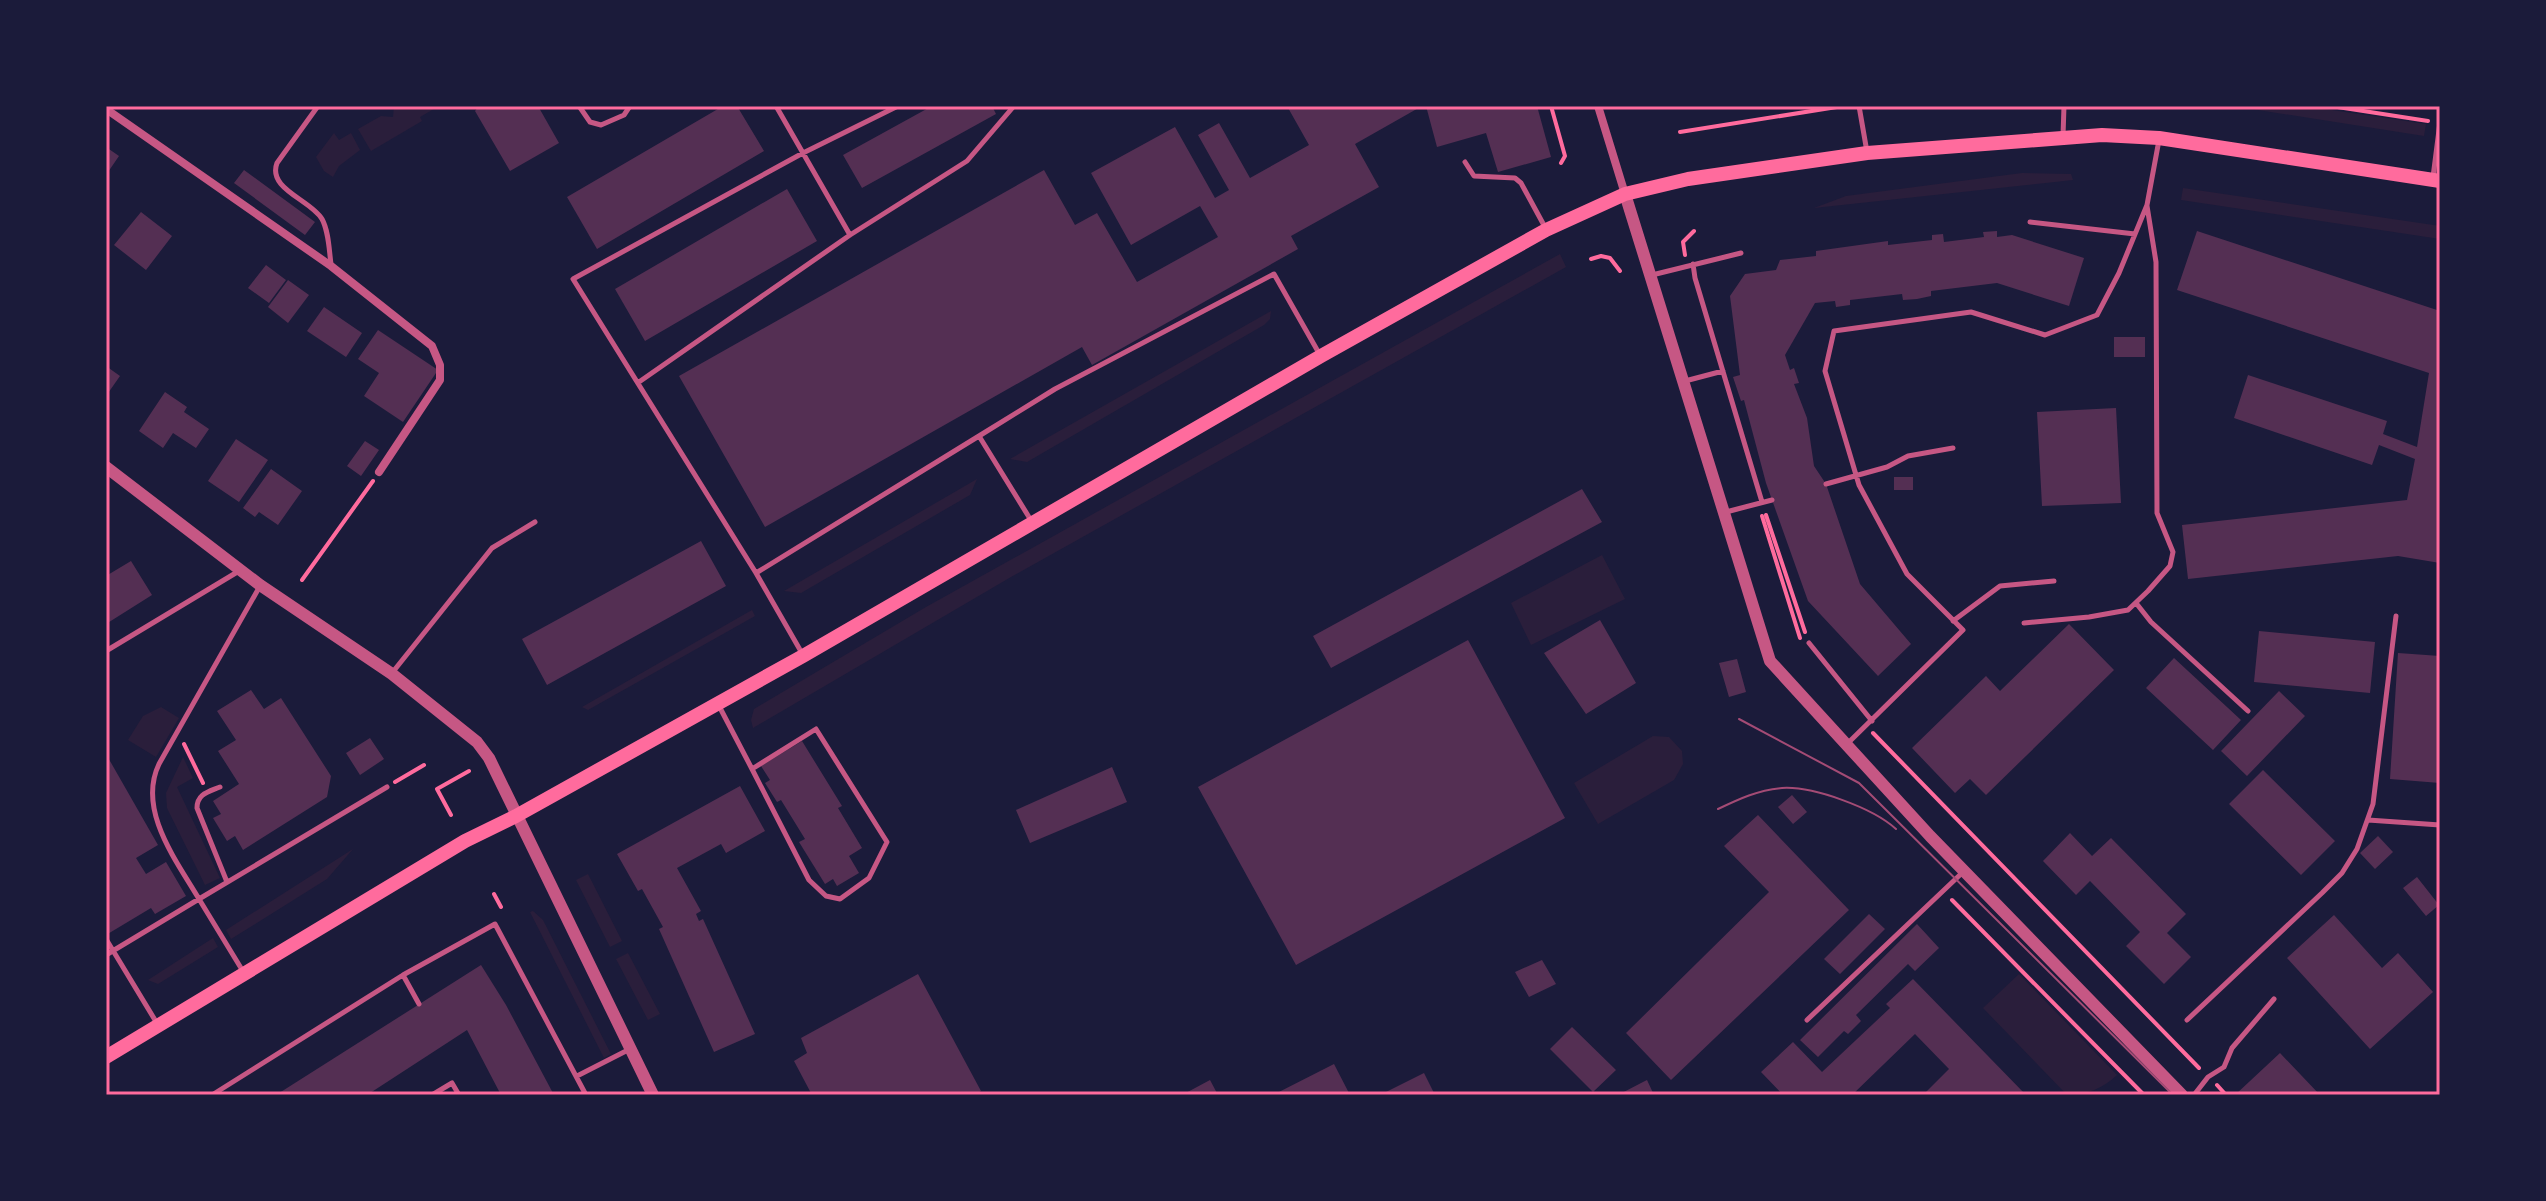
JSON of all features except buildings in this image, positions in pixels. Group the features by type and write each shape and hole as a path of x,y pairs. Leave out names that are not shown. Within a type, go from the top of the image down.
{"main road":[{"path":"106,1057 465,841 516,816 803,656 1321,356 1546,230 1625,194 1688,179 1867,153 2102,135 2159,138 2436,181"}],"street":[{"path":"1598,106 1770,661 1964,871 2182,1095"},
{"path":"106,109 331,266 432,346 440,365 440,380 379,472"},
{"path":"106,467 260,585 392,674 477,742 489,758 653,1095"}],"lane":[{"path":"318,106 277,163 274,173 278,182 316,210 321,218 327,233 331,266"},
{"path":"579,106 590,122 601,125 624,115 630,106"},
{"path":"776,106 850,235"},
{"path":"803,656 756,573 573,279 803,153 898,106"},
{"path":"639,382 850,235 967,161 1014,106"},
{"path":"1859,106 1867,153"},
{"path":"2063,136 2064,106"},
{"path":"2436,181 2440,123"},
{"path":"1846,744 1963,630 1907,574 1859,485 1825,371 1834,331 1971,312 2045,335 2097,315 2147,205 2159,138"},
{"path":"1465,162 1474,176 1515,178 1521,183 1546,230"},
{"path":"2024,623 2128,610 2170,566 2173,552 2157,513 2156,262 2147,205"},
{"path":"2030,222 2135,234"},
{"path":"1651,276 1741,253"},
{"path":"1693,264 1762,502"},
{"path":"756,573 1055,389 1274,274 1321,356"},
{"path":"1684,381 1723,371"},
{"path":"979,436 1033,523"},
{"path":"1826,484 1887,467 1908,456 1953,448"},
{"path":"1724,513 1772,500"},
{"path":"392,674 492,548 535,522"},
{"path":"106,651 240,570"},
{"path":"1953,621 2000,586 2054,581"},
{"path":"244,974 176,860 154,813 152,785 159,764 260,585"},
{"path":"2136,603 2151,622 2248,711"},
{"path":"2187,1020 2342,873 2357,849 2373,804 2396,616"},
{"path":"1809,643 1872,721"},
{"path":"717,703 809,880 826,896 840,899 869,878 887,842 816,729 752,769"},
{"path":"220,787 202,794 197,808 227,882"},
{"path":"106,955 387,787"},
{"path":"2368,820 2440,825"},
{"path":"1807,1020 1964,871"},
{"path":"212,1095 403,975 495,924 586,1095"},
{"path":"106,939 158,1026"},
{"path":"403,975 419,1004"},
{"path":"2194,1095 2208,1077 2224,1067 2232,1048 2274,999"},
{"path":"577,1076 629,1049"},
{"path":"432,1095 452,1083 459,1095"}],"path":[{"path":"1551,106 1565,156 1561,163"},
{"path":"1680,132 1843,106"},
{"path":"2331,106 2440,123"},
{"path":"1591,259 1601,256 1610,258 1620,271"},
{"path":"302,580 379,472"},
{"path":"1762,502 1809,643"},
{"path":"187,751 197,771"},
{"path":"387,787 424,765"},
{"path":"451,815 437,789 469,771"},
{"path":"1943,891 2144,1095"},
{"path":"494,894 501,907"}],"shaded area":[{"path":"394,106 439,106 420,117 422,121 371,151 358,129 381,116 393,117"},
{"path":"2233,106 2305,106 2426,124 2424,136"},
{"path":"334,133 339,140 351,133 360,150 339,166 333,177 324,171 316,157"},
{"path":"2022,173 2071,174 2073,180 1814,208 1846,196"},
{"path":"2183,188 2440,226 2440,239 2181,200"},
{"path":"1560,254 1566,267 1011,577 753,728 751,720 754,709 926,607"},
{"path":"1271,311 1270,319 1264,325 1027,462 1010,459"},
{"path":"977,479 970,495 801,593 784,591"},
{"path":"1602,555 1625,599 1531,645 1511,603"},
{"path":"752,610 755,616 588,710 582,707"},
{"path":"161,707 179,718 156,757 128,740 143,716"},
{"path":"1653,736 1669,737 1682,751 1683,764 1674,780 1598,824 1574,783"},
{"path":"183,757 193,778 177,787 220,878 205,885 167,808 166,793"},
{"path":"353,849 327,879 231,939 226,930"},
{"path":"588,874 622,941 610,947 576,880"},
{"path":"533,911 543,920 611,1054 604,1058 530,912"},
{"path":"213,938 218,947 158,984 148,980"},
{"path":"628,953 660,1014 648,1020 616,959"},
{"path":"2019,974 2117,1075 2094,1090 2067,1095 1983,1008"}],"tram line":[{"path":"1739,719 1859,783 2173,1095"},
{"path":"1718,809 1757,793 1795,788 1858,806 1896,829"}]}
